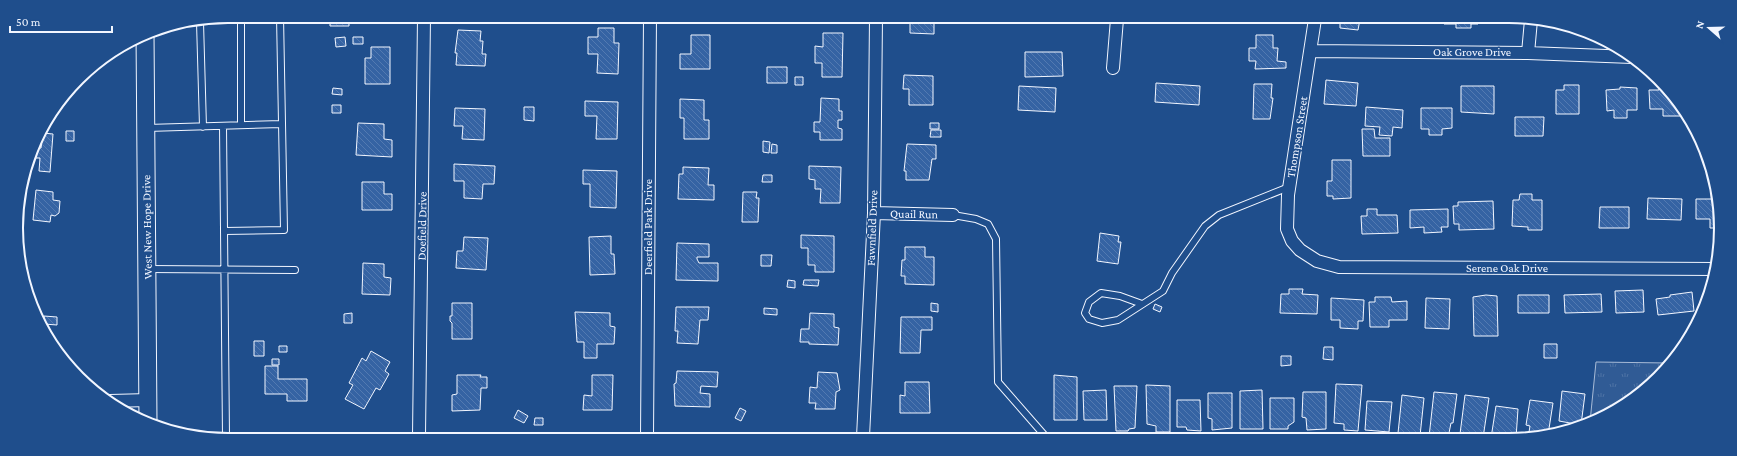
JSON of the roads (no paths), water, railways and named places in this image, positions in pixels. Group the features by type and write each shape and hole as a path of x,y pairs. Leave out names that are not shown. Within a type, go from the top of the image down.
{"main road":[{"name":"West New Hope Drive","path":"145,41 148,416"}],"street":[{"name":"Doefield Drive","path":"419,433 424,23"},
{"name":"Deerfield Park Drive","path":"647,433 650,23"},
{"name":"Fawnfield Drive","path":"863,433 874,213 876,23"},
{"path":"1113,68 1116,23"},
{"name":"Thompson Street","path":"1300,250 1292,241 1287,229 1289,187 1314,23"},
{"path":"1528,52 1531,24"},
{"name":"Oak Grove Drive","path":"1311,51 1528,52 1622,57"},
{"name":"Quail Run","path":"874,213 954,215"},
{"name":"Serene Oak Drive","path":"1300,250 1317,261 1339,267 1710,269"},
{"path":"118,401 149,400"}],"lane":[{"path":"241,23 241,125"},
{"path":"225,231 284,230 280,23"},
{"path":"200,25 203,127"},
{"path":"145,128 281,124"},
{"path":"223,126 226,269 226,433"},
{"path":"1142,304 1120,296 1101,293 1089,302 1085,313 1089,319 1102,323 1118,320 1163,291 1172,273 1188,249 1210,222 1218,216 1238,206 1289,187"},
{"path":"954,215 976,219 988,224 996,239 998,382 1043,433"},
{"path":"148,269 296,270"}]}
